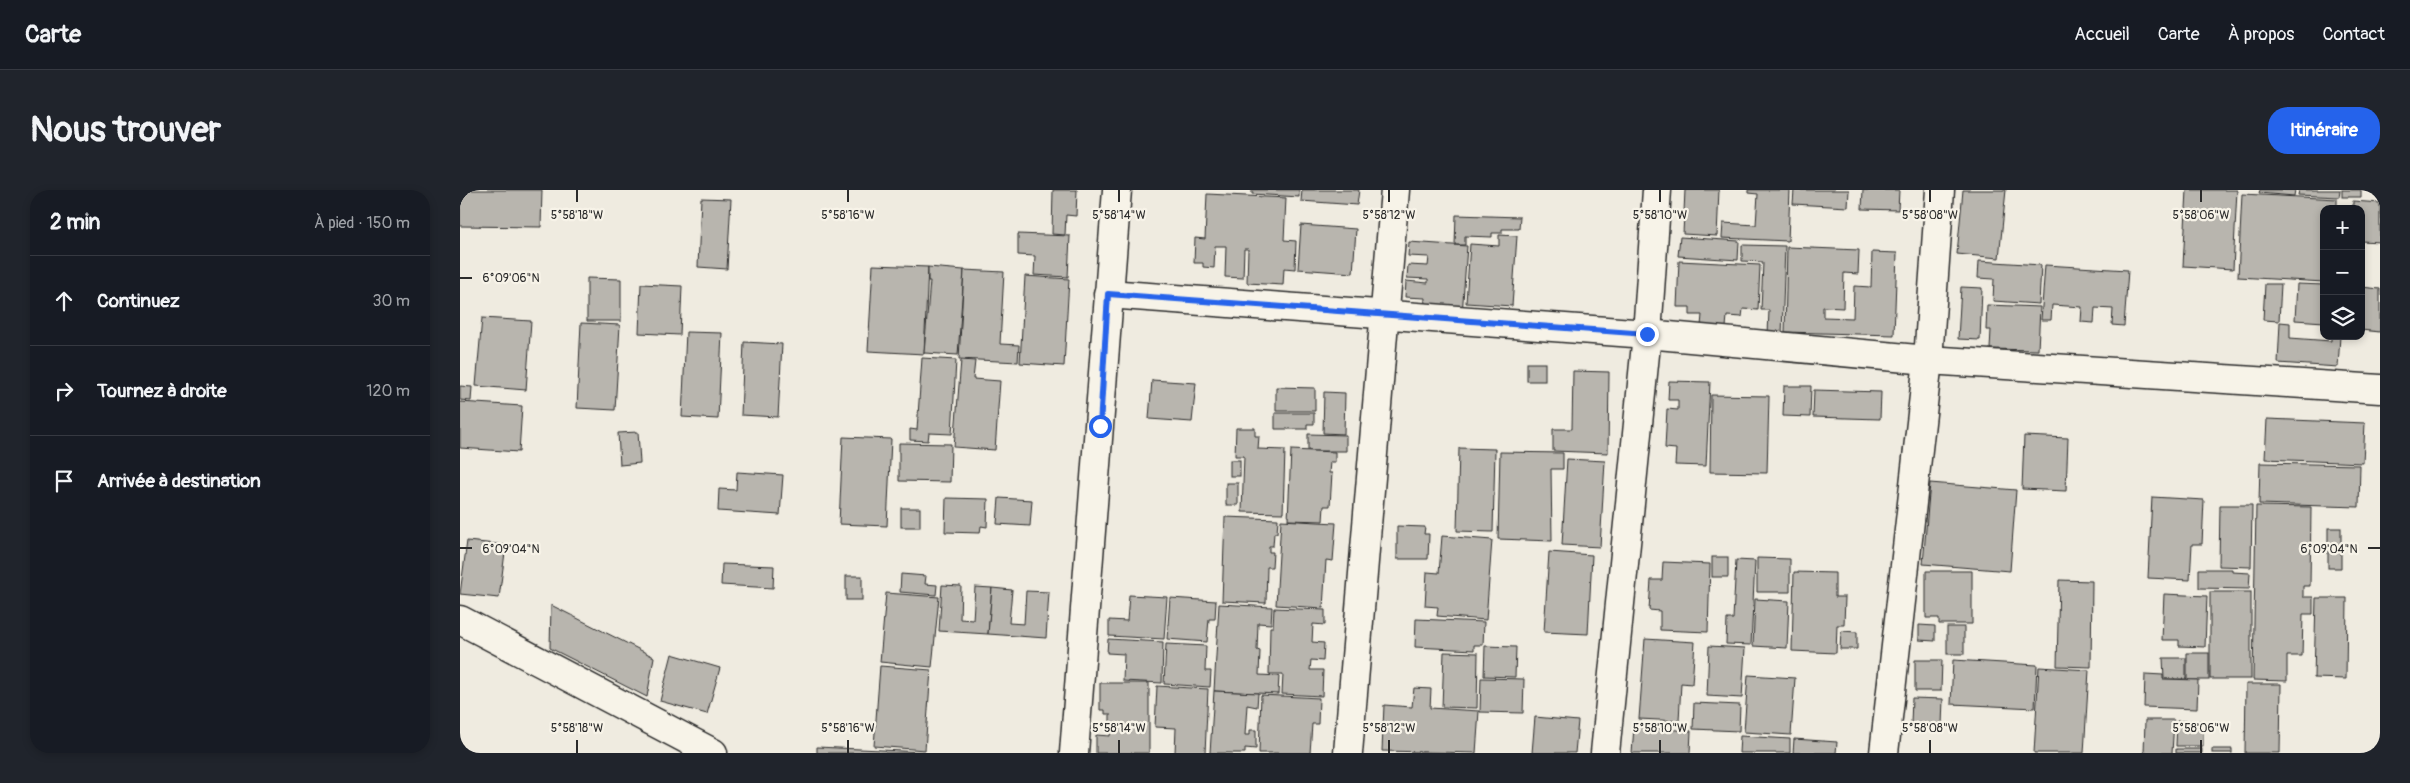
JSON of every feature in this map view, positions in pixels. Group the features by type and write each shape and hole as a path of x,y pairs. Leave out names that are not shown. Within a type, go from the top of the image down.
{"street":[{"path":"1074,753 1108,294 1118,190"},
{"path":"1348,753 1395,190"},
{"path":"1605,753 1647,334 1657,190"},
{"path":"1884,753 1928,360 1940,190"},
{"path":"1108,294 1647,334 1928,360 2380,389"},
{"path":"460,620 713,753"}],"building":[{"path":"460,190 542,190 541,227 460,226"},
{"path":"1053,190 1077,190 1076,216 1066,215 1065,235 1052,234"},
{"path":"1252,190 1299,190 1299,197 1252,194"},
{"path":"1302,190 1359,190 1357,205 1301,201"},
{"path":"1685,190 1719,190 1717,236 1683,234"},
{"path":"1748,190 1790,190 1788,241 1722,238 1723,223 1756,225 1758,194 1748,193"},
{"path":"1794,190 1849,190 1848,207 1793,204"},
{"path":"1863,190 1899,190 1898,210 1862,209"},
{"path":"1963,190 2006,190 1999,258 1957,254"},
{"path":"2187,190 2237,190 2233,269 2183,266"},
{"path":"2260,190 2295,190 2294,196 2259,193"},
{"path":"2299,190 2340,190 2339,197 2298,195"},
{"path":"2342,190 2361,190 2361,197 2342,197"},
{"path":"1207,194 1286,198 1284,240 1296,241 1295,269 1284,268 1283,285 1247,283 1248,249 1244,249 1243,278 1225,277 1226,246 1215,246 1214,268 1203,267 1203,263 1194,263 1195,238 1205,239"},
{"path":"2242,194 2337,199 2337,205 2320,205 2320,282 2238,277"},
{"path":"701,198 731,199 727,269 698,267"},
{"path":"2353,201 2380,203 2380,242 2365,241 2365,205 2353,205"},
{"path":"1456,215 1520,217 1519,229 1502,229 1502,233 1492,233 1492,237 1465,236 1465,245 1455,245"},
{"path":"1301,225 1356,229 1353,273 1298,269"},
{"path":"1018,234 1070,236 1068,277 1034,275 1035,256 1018,255"},
{"path":"1499,235 1517,236 1512,306 1466,303 1470,244 1499,246"},
{"path":"1680,237 1739,241 1738,260 1678,256"},
{"path":"1409,242 1467,246 1462,315 1424,312 1425,298 1405,297 1406,281 1428,283 1428,279 1407,278 1408,265 1428,266 1429,257 1408,256"},
{"path":"1742,245 1785,246 1782,335 1768,334 1769,310 1761,310 1763,262 1742,261"},
{"path":"1787,247 1859,250 1858,274 1844,273 1843,308 1823,307 1823,317 1853,318 1854,286 1871,287 1872,252 1897,253 1894,335 1785,332"},
{"path":"1679,261 1760,265 1758,310 1743,309 1742,317 1727,316 1726,327 1701,326 1702,315 1690,315 1690,307 1677,307"},
{"path":"1979,261 2041,265 2039,304 1993,301 1994,279 1978,278"},
{"path":"873,265 928,267 924,354 868,351"},
{"path":"2045,265 2128,270 2124,326 2112,325 2113,309 2095,308 2094,323 2081,322 2082,307 2052,305 2051,320 2041,320"},
{"path":"928,267 964,270 958,355 924,353 930,281 928,281"},
{"path":"964,270 1004,272 1000,344 1019,345 1018,362 959,359"},
{"path":"1025,276 1069,279 1064,366 1020,363"},
{"path":"587,278 621,279 621,321 587,321"},
{"path":"641,284 682,286 680,335 639,333"},
{"path":"2265,284 2281,284 2279,321 2263,320"},
{"path":"2297,284 2320,285 2320,322 2295,320"},
{"path":"1961,287 1982,288 1980,340 1958,339"},
{"path":"2365,287 2380,289 2380,332 2365,330"},
{"path":"1987,305 2040,307 2038,350 1990,349 1991,330 1986,330"},
{"path":"482,318 531,321 526,390 476,386"},
{"path":"2280,322 2290,323 2290,338 2340,340 2338,367 2278,363"},
{"path":"581,323 620,325 615,410 577,408"},
{"path":"686,332 722,333 718,419 682,417"},
{"path":"744,342 782,344 778,417 741,415"},
{"path":"922,358 956,360 952,434 929,433 928,441 910,440 910,429 917,430"},
{"path":"961,360 975,361 973,379 1000,381 995,450 954,447"},
{"path":"1527,363 1545,363 1545,381 1527,381"},
{"path":"1573,371 1609,372 1608,453 1553,451 1553,429 1572,429"},
{"path":"1152,380 1196,383 1192,422 1149,419"},
{"path":"1669,381 1710,382 1706,466 1675,465 1676,449 1665,448 1667,409 1678,410 1678,400 1668,400"},
{"path":"460,386 472,387 471,401 460,400"},
{"path":"1784,386 1811,386 1810,417 1783,416"},
{"path":"1276,387 1315,388 1315,411 1276,411"},
{"path":"1814,390 1881,392 1880,419 1813,417"},
{"path":"1324,392 1345,393 1344,434 1323,433"},
{"path":"1711,395 1769,396 1767,473 1710,472"},
{"path":"460,402 522,406 519,452 460,448"},
{"path":"1275,413 1314,413 1314,424 1307,424 1307,429 1275,429"},
{"path":"2267,419 2365,423 2363,463 2265,459"},
{"path":"1236,428 1255,428 1255,436 1259,436 1258,449 1285,450 1283,513 1242,512 1244,456 1235,456"},
{"path":"638,432 640,463 620,465 618,433"},
{"path":"1308,434 1346,435 1346,451 1308,451"},
{"path":"2024,436 2068,438 2066,491 2022,489"},
{"path":"843,437 891,439 887,526 839,524"},
{"path":"899,443 951,444 950,482 899,481"},
{"path":"1459,448 1495,449 1493,532 1457,531"},
{"path":"1291,450 1335,452 1335,462 1330,462 1329,473 1332,473 1330,506 1324,506 1323,521 1288,520"},
{"path":"1500,452 1563,453 1563,469 1551,469 1552,541 1498,539"},
{"path":"1567,459 1605,461 1600,547 1562,545"},
{"path":"1230,460 1240,460 1240,476 1230,476"},
{"path":"2260,463 2360,465 2359,507 2259,504"},
{"path":"737,472 783,475 780,515 718,511 719,489 736,490"},
{"path":"1226,483 1238,483 1238,505 1226,505"},
{"path":"1930,483 2016,490 2010,571 1923,564"},
{"path":"2152,497 2204,500 2202,544 2192,544 2190,580 2148,578"},
{"path":"946,498 988,499 987,527 981,526 980,533 945,532"},
{"path":"999,498 1032,500 1030,526 997,524"},
{"path":"2220,505 2252,505 2251,567 2219,566"},
{"path":"2256,506 2311,507 2310,586 2303,586 2303,597 2313,597 2313,614 2303,614 2302,656 2287,656 2287,681 2253,680"},
{"path":"901,508 920,508 920,527 901,527"},
{"path":"1225,517 1278,519 1277,533 1274,533 1273,546 1269,546 1269,552 1273,552 1272,567 1267,567 1266,603 1222,601"},
{"path":"1281,520 1336,523 1333,561 1326,560 1323,608 1276,605"},
{"path":"1397,526 1425,527 1424,534 1429,534 1428,559 1397,559"},
{"path":"2328,528 2341,528 2341,568 2328,568"},
{"path":"1442,536 1492,540 1486,620 1437,616 1438,607 1425,606 1427,572 1439,573"},
{"path":"467,541 506,545 499,598 460,594"},
{"path":"1549,552 1592,555 1588,634 1544,632"},
{"path":"1712,557 1728,557 1728,577 1712,577"},
{"path":"1757,558 1790,559 1790,592 1757,592"},
{"path":"1736,560 1755,561 1751,645 1726,644 1727,619 1733,619"},
{"path":"1663,562 1710,564 1708,632 1660,630 1660,611 1649,610 1651,580 1662,580"},
{"path":"722,564 774,566 773,588 721,585"},
{"path":"2199,569 2232,569 2232,572 2250,573 2249,589 2199,588"},
{"path":"1926,571 1972,571 1972,624 1939,624 1939,618 1926,618"},
{"path":"1794,572 1835,573 1835,597 1845,597 1844,625 1837,625 1836,653 1792,651"},
{"path":"901,574 926,576 925,584 937,585 936,595 900,592"},
{"path":"846,576 862,576 862,600 846,600"},
{"path":"2059,580 2092,581 2091,667 2057,666"},
{"path":"942,585 961,586 960,619 973,620 975,587 992,588 988,634 939,631"},
{"path":"992,588 1012,590 1009,623 1024,624 1026,591 1049,592 1046,638 988,634"},
{"path":"2210,592 2251,592 2251,679 2210,679"},
{"path":"886,593 939,597 932,667 880,662"},
{"path":"2164,594 2207,596 2205,647 2179,646 2179,640 2162,640"},
{"path":"1129,595 1167,597 1164,639 1109,636 1109,620 1127,621"},
{"path":"1170,598 1216,601 1215,619 1209,619 1207,642 1167,639"},
{"path":"2316,598 2347,598 2346,679 2314,678"},
{"path":"1755,599 1789,601 1787,648 1753,646"},
{"path":"1219,604 1272,607 1271,624 1258,623 1257,650 1260,651 1259,675 1279,676 1278,694 1214,691"},
{"path":"551,605 654,657 647,697 550,648"},
{"path":"1274,608 1325,610 1325,625 1313,624 1312,642 1324,643 1323,661 1311,660 1310,670 1323,670 1322,696 1282,694 1283,674 1269,674 1270,627 1273,627"},
{"path":"1416,619 1484,622 1483,645 1474,645 1474,650 1415,647"},
{"path":"1919,625 1935,626 1935,641 1919,640"},
{"path":"1947,627 1964,627 1964,654 1947,654"},
{"path":"1841,631 1857,632 1857,649 1840,649"},
{"path":"1108,639 1163,642 1162,683 1123,681 1124,654 1107,653"},
{"path":"1645,639 1695,642 1692,684 1681,683 1679,721 1639,719"},
{"path":"1166,644 1206,646 1205,671 1211,671 1210,687 1164,684"},
{"path":"1485,646 1516,647 1515,677 1484,676"},
{"path":"1709,646 1745,648 1742,698 1707,696"},
{"path":"1444,652 1478,653 1477,708 1442,707"},
{"path":"2187,653 2209,653 2209,680 2187,680"},
{"path":"672,654 720,668 707,714 660,701"},
{"path":"2163,658 2186,658 2186,679 2164,679"},
{"path":"1915,660 1942,660 1941,691 1915,691"},
{"path":"1953,660 2037,665 2035,708 1951,704"},
{"path":"880,666 931,670 925,750 874,746"},
{"path":"2039,667 2089,670 2084,753 2034,753"},
{"path":"2145,674 2163,675 2163,679 2198,680 2197,709 2144,707"},
{"path":"1748,675 1795,678 1791,735 1744,732"},
{"path":"1481,678 1524,679 1523,713 1480,712"},
{"path":"1100,683 1149,683 1149,753 1096,753 1096,735 1110,736 1110,714 1105,714 1105,710 1100,710"},
{"path":"2246,684 2281,684 2280,753 2245,753"},
{"path":"1157,686 1208,689 1205,753 1175,753 1176,728 1155,727"},
{"path":"1414,688 1431,689 1430,708 1479,711 1476,753 1382,751 1384,705 1412,707"},
{"path":"1214,691 1258,693 1257,707 1247,705 1245,735 1250,735 1250,730 1256,730 1256,749 1245,748 1245,753 1210,753"},
{"path":"1261,695 1319,698 1318,724 1312,724 1310,753 1259,753"},
{"path":"1912,698 1943,699 1942,725 1911,724"},
{"path":"1694,703 1740,705 1739,731 1693,729"},
{"path":"1535,717 1578,721 1575,753 1532,753"},
{"path":"2145,720 2174,720 2172,753 2144,753"},
{"path":"2177,721 2203,721 2203,746 2176,746"},
{"path":"1634,727 1691,731 1690,753 1632,753"},
{"path":"1740,736 1790,739 1790,753 1739,753"},
{"path":"1794,739 1837,742 1836,753 1793,753"},
{"path":"817,747 924,752 817,753"},
{"path":"2176,749 2202,749 2202,753 2176,753"},
{"path":"2212,749 2232,749 2232,753 2212,753"}],"route":[{"path":"1100,426 1108,294 1647,334"}]}
